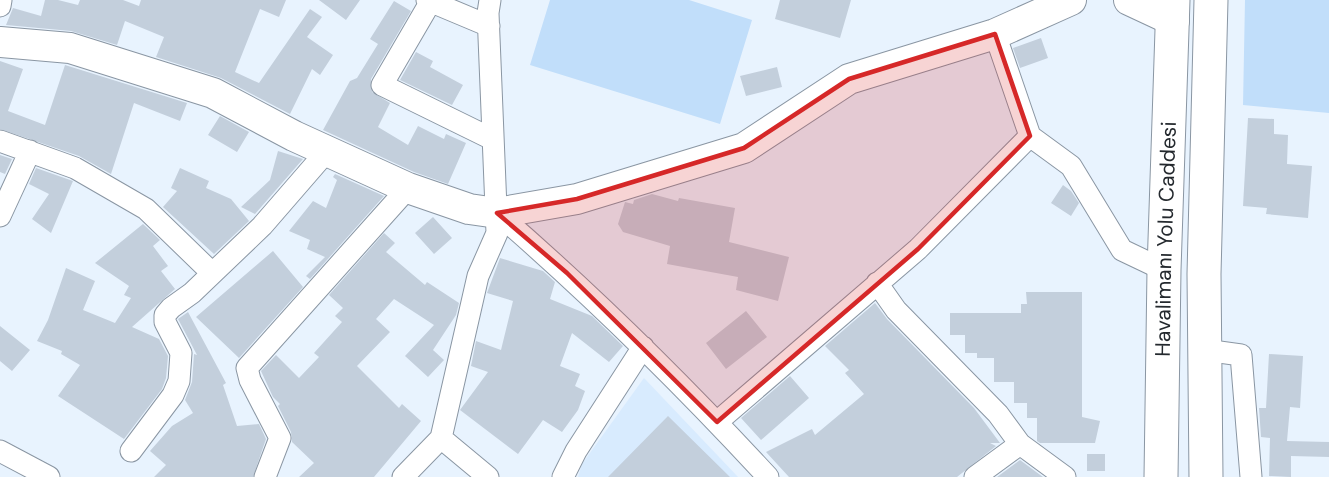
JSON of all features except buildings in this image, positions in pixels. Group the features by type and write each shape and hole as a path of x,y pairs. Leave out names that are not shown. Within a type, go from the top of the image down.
{"highway":[{"name":"Havalimanı Yolu Caddesi","path":"1206,477 1204,350 1211,0"},
{"name":"Havalimanı Yolu Caddesi","path":"1161,477 1164,270 1173,10"}],"street":[{"path":"0,6 1,0"},
{"path":"403,477 441,438 478,276 497,233 492,139 490,0"},
{"path":"0,42 70,48 213,93 327,151 408,188 469,209 497,213 577,199 744,148 849,79 995,34 1071,0"},
{"path":"1129,0 1173,10"},
{"path":"489,26 429,1 382,85 492,139"},
{"path":"995,34 1030,136 1071,166 1122,250 1164,270"},
{"path":"717,422 918,249 1030,136"},
{"path":"0,141 75,168 146,209 212,273"},
{"path":"131,451 173,395 179,381 181,353 165,322 165,315 262,226 327,151"},
{"path":"0,216 30,152"},
{"path":"264,477 280,438 250,380 247,368 408,188"},
{"path":"497,213 567,273 643,347 768,477"},
{"path":"877,283 896,310 998,414 1020,444 1065,477"},
{"path":"562,477 576,451 643,347"},
{"path":"1204,350 1241,355 1251,477"},
{"path":"441,438 488,477"},
{"path":"975,477 1020,444"},
{"path":"0,451 49,477"}],"highlighted area":[{"path":"995,34 1030,136 918,249 717,422 567,273 497,213 577,199 744,148 849,79"}],"shaded area":[{"path":"550,0 689,0 752,20 720,124 530,65"},
{"path":"1245,0 1329,0 1329,113 1243,105"},
{"path":"644,378 738,477 578,477 582,464"}]}
